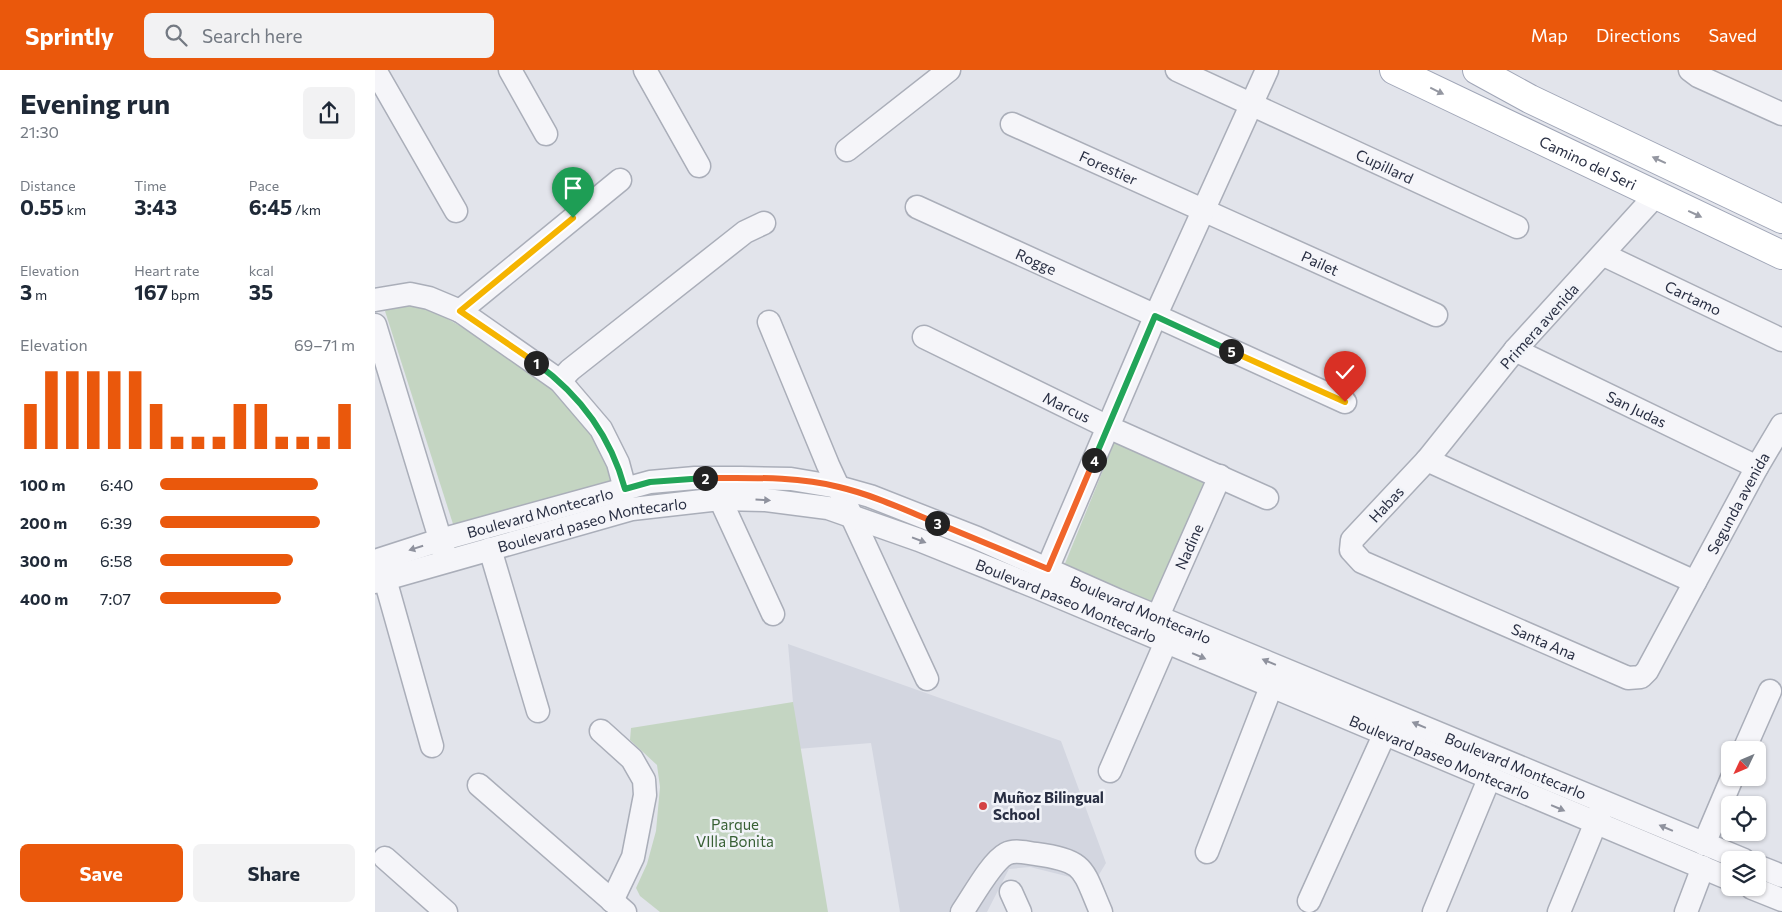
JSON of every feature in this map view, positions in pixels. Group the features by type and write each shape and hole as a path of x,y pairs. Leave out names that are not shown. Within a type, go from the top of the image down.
{"main road":[{"name":"Camino del Seri","path":"1393,70 1782,255"},
{"path":"1477,70 1530,98 1782,219"},
{"path":"1511,70 1530,98"}],"street":[{"path":"510,70 546,134"},
{"path":"645,70 699,166"},
{"path":"847,150 949,70"},
{"name":"Cupillard","path":"1177,70 1251,106 1517,227"},
{"path":"1043,579 1155,316 1205,210 1267,70"},
{"path":"1690,70 1698,76 1782,114"},
{"path":"377,73 456,211"},
{"name":"Forestier","path":"1012,124 1205,210"},
{"path":"460,311 621,180"},
{"name":"Primera avenida","path":"1427,460 1515,350 1656,196"},
{"name":"Rogge","path":"917,207 1345,402"},
{"name":"Pailet","path":"1205,210 1436,315"},
{"path":"560,381 570,370 745,232 764,223"},
{"name":"Cartamo","path":"1604,255 1782,340"},
{"path":"375,300 410,294 429,298 460,311 560,381 601,429 618,463 625,489"},
{"path":"769,322 838,487 927,679"},
{"path":"375,325 443,550"},
{"name":"Marcus","path":"924,337 1109,426 1267,498"},
{"name":"San Judas","path":"1515,350 1757,467"},
{"name":"Segunda avenida","path":"1695,582 1757,467 1782,425"},
{"path":"1427,460 1695,582"},
{"name":"Habas","path":"1351,550 1352,540 1427,460"},
{"name":"Nadine","path":"1158,616 1220,476"},
{"name":"Boulevard Montecarlo","path":"443,550 650,482 695,478 791,479 838,487 870,496 977,538 1043,579 1158,616 1722,851"},
{"path":"720,499 773,614"},
{"name":"Boulevard paseo Montecarlo","path":"378,574 443,550 490,549 632,509 720,499 799,503 850,514 1043,579 1164,647 1383,737 1593,828 1701,872 1721,876"},
{"path":"490,549 538,712"},
{"name":"Santa Ana","path":"1351,550 1362,562 1629,678 1641,677 1647,671 1695,582"},
{"path":"378,574 432,746"},
{"path":"1110,771 1164,647"},
{"path":"1207,852 1270,691"},
{"path":"1748,741 1770,691"},
{"path":"479,785 619,906 633,857 644,803 644,780 631,759 601,731"},
{"path":"1309,901 1383,737"},
{"path":"1434,912 1488,782"},
{"path":"1704,844 1729,786"},
{"path":"1559,912 1605,802"},
{"path":"962,912 995,864 1005,855 1015,851 1064,858 1073,863 1083,871 1101,912"},
{"path":"385,858 446,912"},
{"path":"1766,870 1782,876"},
{"path":"1686,912 1701,872"},
{"path":"1766,894 1782,900"}],"shaded area":[{"name":"Muñoz Bilingual School","path":"788,644 1061,741 1106,863 1094,883 1030,867 1009,869 987,912 900,912 871,743 797,749"}],"green space":[{"path":"393,301 425,306 530,366 594,427 617,473 611,488 464,529 453,524 385,311"},
{"path":"1117,436 1207,479 1156,606 1064,566"},
{"name":"Parque VIlla Bonita","path":"793,702 828,912 660,912 640,896 636,888 647,864 656,831 660,787 657,765 630,740 631,728"}],"place":[{"name":"Muñoz Bilingual School","path":"983,806"}],"route":[{"path":"573,218 460,311 560,381 601,429 618,463 625,489 650,482 695,478 791,479 838,487 870,496 977,538 1048,569 1155,316 1345,402"}]}
